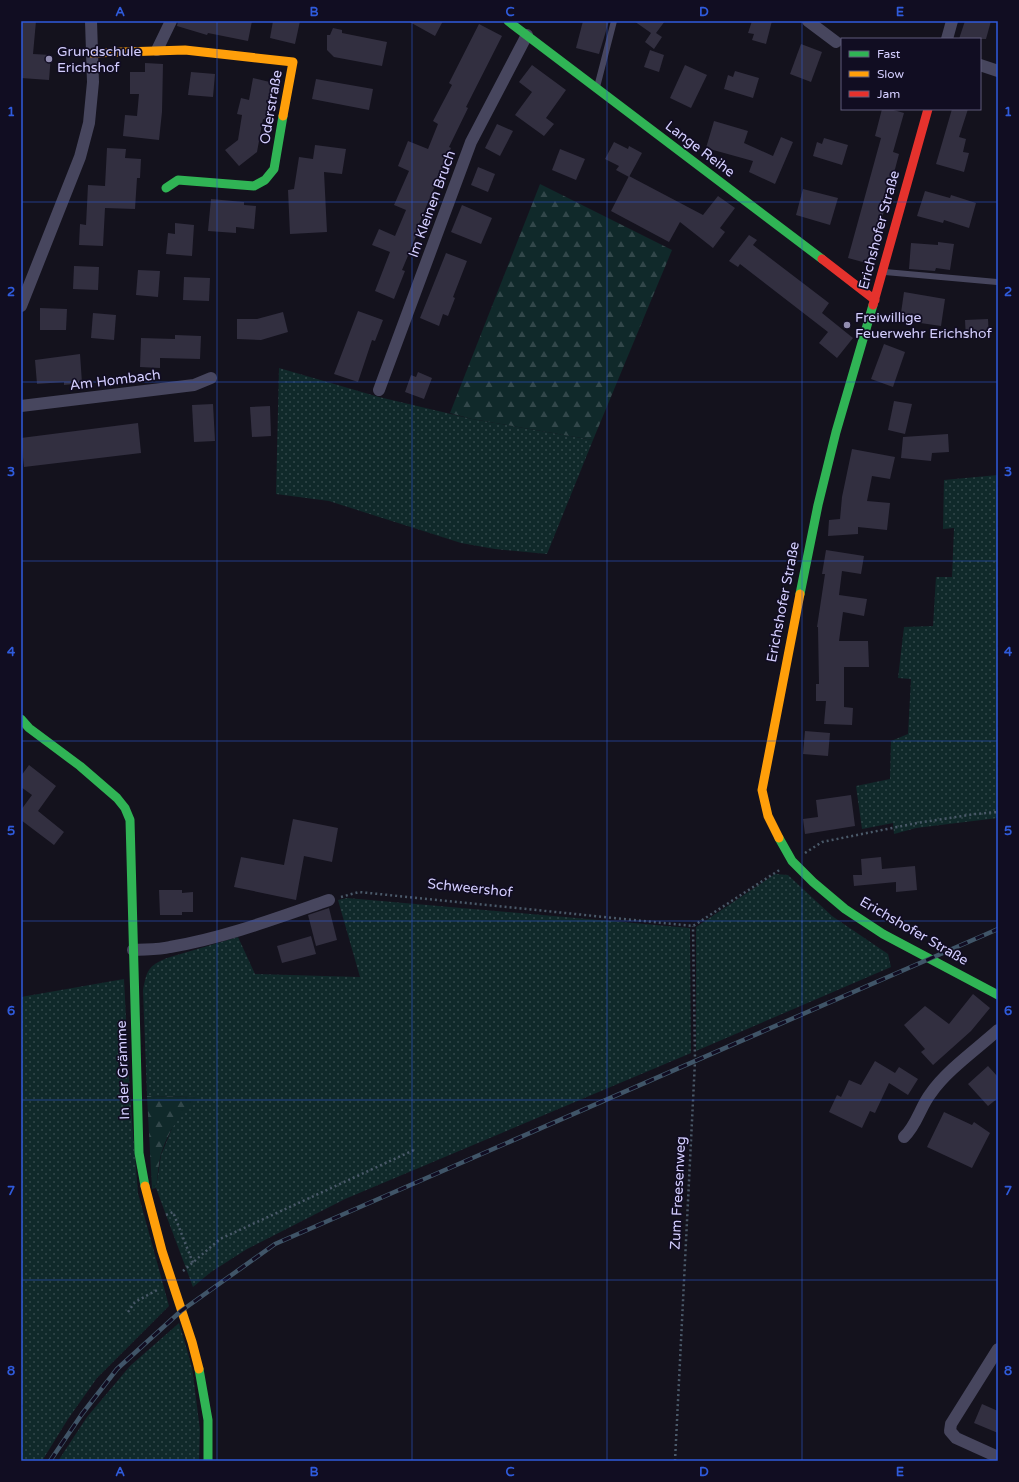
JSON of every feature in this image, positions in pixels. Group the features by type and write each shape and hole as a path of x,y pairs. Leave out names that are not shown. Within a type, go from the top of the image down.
{"street":[{"path":"21,306 80,157 89,123 93,82 91,21"},
{"path":"157,50 171,21"},
{"name":"Lange Reihe","path":"508,21 875,300"},
{"path":"808,21 836,42"},
{"path":"947,38 952,21"},
{"name":"Im Kleinen Bruch","path":"379,390 471,142 527,35"},
{"name":"Oderstraße","path":"92,53 185,50 293,62 274,169 265,180 254,186 178,180 166,188"},
{"path":"981,65 998,71"},
{"name":"Erichshofer Straße","path":"928,110 883,272 836,432 818,505 762,790 768,816 780,840 792,861 813,882 845,909 884,934 998,995"},
{"name":"Am Hombach","path":"21,406 194,385 211,378"},
{"name":"In der Grämme","path":"21,719 29,728 80,766 117,798 125,808 130,820 139,1153 142,1179 153,1222 195,1352 207,1402 210,1444 208,1461"},
{"path":"134,950 168,948 202,941 275,919 329,900"},
{"path":"904,1137 911,1131 930,1094 943,1079 998,1030"},
{"path":"998,1349 951,1424 950,1431 956,1438 998,1457"}],"lane":[{"path":"597,88 614,21"},
{"path":"883,272 997,282"}],"path":[{"path":"693,926 822,842 917,823 998,812"},
{"name":"Schweershof","path":"329,900 359,892 693,926"},
{"name":"Zum Freesenweg","path":"675,1461 695,1061 693,926"},
{"path":"128,1312 134,1302 172,1281 220,1239 414,1150"},
{"path":"153,1222 173,1212 193,1263"}],"green space":[{"path":"540,184 672,250 593,440 472,419 450,413"},
{"path":"279,368 379,397 472,419 593,440 547,554 495,549 461,543 329,501 276,494"},
{"path":"998,475 998,818 916,828 894,834 893,823 862,829 856,786 890,779 891,741 908,734 911,679 898,678 904,627 933,626 936,577 952,577 954,528 943,529 944,480"},
{"path":"775,874 788,875 832,916 888,954 891,967 696,1051 696,927"},
{"path":"347,898 690,928 691,1053 345,1199 247,1249 211,1272 193,1287 156,1188 161,1155 173,1126 186,1106 197,1097 147,1096 143,990 147,973 152,966 167,958 238,937 255,974 360,977 338,900"},
{"path":"124,979 130,1096 138,1193 169,1306 97,1378 68,1419 42,1461 21,1461 21,1419 23,1406 21,1400 21,997"},
{"path":"147,1096 198,1097 180,1116 167,1138 159,1162 156,1188 152,1189"},
{"path":"179,1323 192,1367 200,1430 199,1461 58,1461 87,1417 130,1366"}],"building":[{"path":"21,21 36,21 33,54 51,55 49,80 21,78"},
{"path":"178,21 252,21 248,41 208,33 207,35 177,26"},
{"path":"273,21 300,21 295,44 270,38"},
{"path":"408,21 443,21 435,36"},
{"path":"583,21 609,21 599,54 576,48"},
{"path":"634,21 665,21 656,33 662,37 654,49 645,42 651,33"},
{"path":"752,21 772,21 766,44 752,40 754,34 748,33"},
{"path":"965,21 991,21 986,39 959,38"},
{"path":"479,24 502,36 466,107 468,108 449,147 451,148 418,226 420,227 402,270 405,271 394,299 375,291 390,252 372,245 379,229 395,236 406,210 394,205 409,171 398,166 408,141 428,149 438,124 433,121 452,85 449,83"},
{"path":"333,28 342,30 342,33 387,42 382,66 334,57 327,50 327,35 330,35"},
{"path":"801,44 822,52 811,82 790,74"},
{"path":"650,50 664,55 659,72 644,67"},
{"path":"145,63 163,64 162,112 159,140 123,136 125,115 137,116 139,94 130,94 130,72 145,72"},
{"path":"532,65 566,90 546,118 554,124 544,136 515,115 532,92 519,82"},
{"path":"685,65 707,75 691,108 670,98"},
{"path":"735,71 759,78 753,98 724,89 728,75 733,77"},
{"path":"191,72 215,74 213,97 188,95"},
{"path":"253,78 274,83 266,120 263,119 257,152 239,166 225,150 238,140 242,115 237,114 241,98 249,100"},
{"path":"316,79 373,89 369,110 312,99"},
{"path":"882,110 894,110 904,113 893,152 899,154 870,264 848,258 881,138 875,136"},
{"path":"952,110 968,110 959,137 966,139 963,152 969,153 964,172 936,164"},
{"path":"714,121 748,131 744,143 773,156 781,137 793,142 775,184 749,172 753,161 706,148"},
{"path":"497,124 513,131 500,156 485,148"},
{"path":"824,138 848,145 842,165 813,156 817,142 822,144"},
{"path":"614,142 628,149 629,146 642,153 629,177 616,170 619,166 605,159"},
{"path":"315,145 346,149 342,174 324,172 327,232 290,234 288,190 294,189 299,157 313,159"},
{"path":"107,148 126,149 125,158 141,159 140,178 137,178 135,209 105,208 103,246 79,245 80,224 86,225 88,185 105,186"},
{"path":"560,149 585,159 576,180 552,170"},
{"path":"478,167 495,174 488,192 471,185"},
{"path":"629,176 703,215 718,196 735,208 720,228 725,232 713,248 680,222 669,242 611,211"},
{"path":"803,189 838,198 830,225 796,215"},
{"path":"925,191 950,198 951,195 976,203 969,228 944,220 943,223 917,216"},
{"path":"211,199 244,202 244,205 256,206 254,229 236,227 236,233 208,231"},
{"path":"462,205 492,218 481,244 451,232"},
{"path":"175,223 194,225 192,256 166,254 168,233 175,234"},
{"path":"749,235 757,240 753,245 829,303 822,313 853,338 837,358 819,343 828,332 740,264 738,267 729,261"},
{"path":"938,242 954,244 950,270 936,268 935,271 909,269 911,243 938,245"},
{"path":"446,253 467,261 453,297 455,298 448,316 443,314 439,326 420,318"},
{"path":"74,266 99,267 98,290 73,289"},
{"path":"138,270 160,271 158,297 136,295"},
{"path":"184,277 210,278 209,301 183,300"},
{"path":"904,292 945,299 941,326 900,320"},
{"path":"40,308 67,309 66,330 40,330"},
{"path":"358,311 383,320 375,341 372,340 358,382 334,374"},
{"path":"283,312 288,332 261,340 237,339 237,319 257,319"},
{"path":"93,313 116,315 114,340 91,338"},
{"path":"988,319 989,337 966,339 965,320"},
{"path":"175,335 201,336 200,359 160,358 160,368 140,367 141,338 175,339"},
{"path":"884,344 905,352 893,387 871,379"},
{"path":"80,354 82,383 64,385 64,382 37,384 35,360"},
{"path":"418,372 432,378 424,399 405,392 411,375 416,377"},
{"path":"894,401 912,404 905,434 888,430"},
{"path":"213,404 215,441 194,442 192,405"},
{"path":"270,406 271,436 252,437 250,407"},
{"path":"138,423 141,453 24,467 21,438"},
{"path":"948,434 949,452 932,453 931,461 901,458 903,437"},
{"path":"852,449 895,457 890,479 872,476 867,501 890,503 887,530 858,527 858,534 828,536 829,520 840,519 842,497"},
{"path":"826,550 864,556 861,574 842,571 839,595 867,599 864,616 843,612 839,641 868,641 869,667 844,667 844,707 853,708 852,725 824,724 826,701 816,701 816,684 819,684 817,627 825,574 822,574"},
{"path":"805,731 830,733 828,756 803,754"},
{"path":"29,765 56,786 38,811 64,832 54,845 21,820 21,810 32,795 21,787 21,776"},
{"path":"851,795 855,826 805,834 803,819 818,817 816,800"},
{"path":"293,819 338,828 332,862 304,856 296,900 234,887 241,857 284,865"},
{"path":"881,857 882,869 915,866 917,890 896,892 896,882 854,886 853,875 862,875 861,859"},
{"path":"159,890 182,890 182,893 193,892 193,912 182,912 182,915 160,915"},
{"path":"329,908 337,940 316,946 308,915"},
{"path":"311,936 316,954 282,963 277,946"},
{"path":"973,994 990,1008 971,1031 933,1065 921,1052 925,1049 904,1025 925,1006 949,1024"},
{"path":"875,1061 895,1073 899,1067 918,1079 908,1095 889,1083 875,1113 870,1111 862,1128 829,1112 837,1095 841,1097 849,1080 861,1085"},
{"path":"988,1066 998,1077 998,1098 988,1106 968,1084"},
{"path":"944,1112 972,1125 974,1122 990,1133 972,1168 927,1147"},
{"path":"982,1404 998,1411 998,1433 974,1423"}],"railway":[{"path":"50,1461 82,1414 117,1369 181,1311 275,1244 998,929"}],"traffic: fast":[{"path":"508,21 822,259"},
{"path":"166,188 178,180 254,186 265,180 274,169 283,116"},
{"path":"800,594 818,505 836,432 873,305"},
{"path":"21,719 29,728 80,766 117,798 125,808 130,820 139,1153 145,1186"},
{"path":"779,838 792,861 813,882 845,909 883,934 998,995"},
{"path":"199,1369 208,1420 208,1461"}],"traffic: slow":[{"path":"92,53 185,50 293,62 283,116"},
{"path":"779,838 768,816 762,790 800,594"},
{"path":"145,1186 162,1251 192,1342 199,1369"}],"traffic: jam":[{"path":"873,305 928,110"},
{"path":"822,259 875,300"}],"place":[{"name":"Grundschule Erichshof","path":"49,59"},
{"name":"Freiwillige Feuerwehr Erichshof","path":"847,325"}]}
